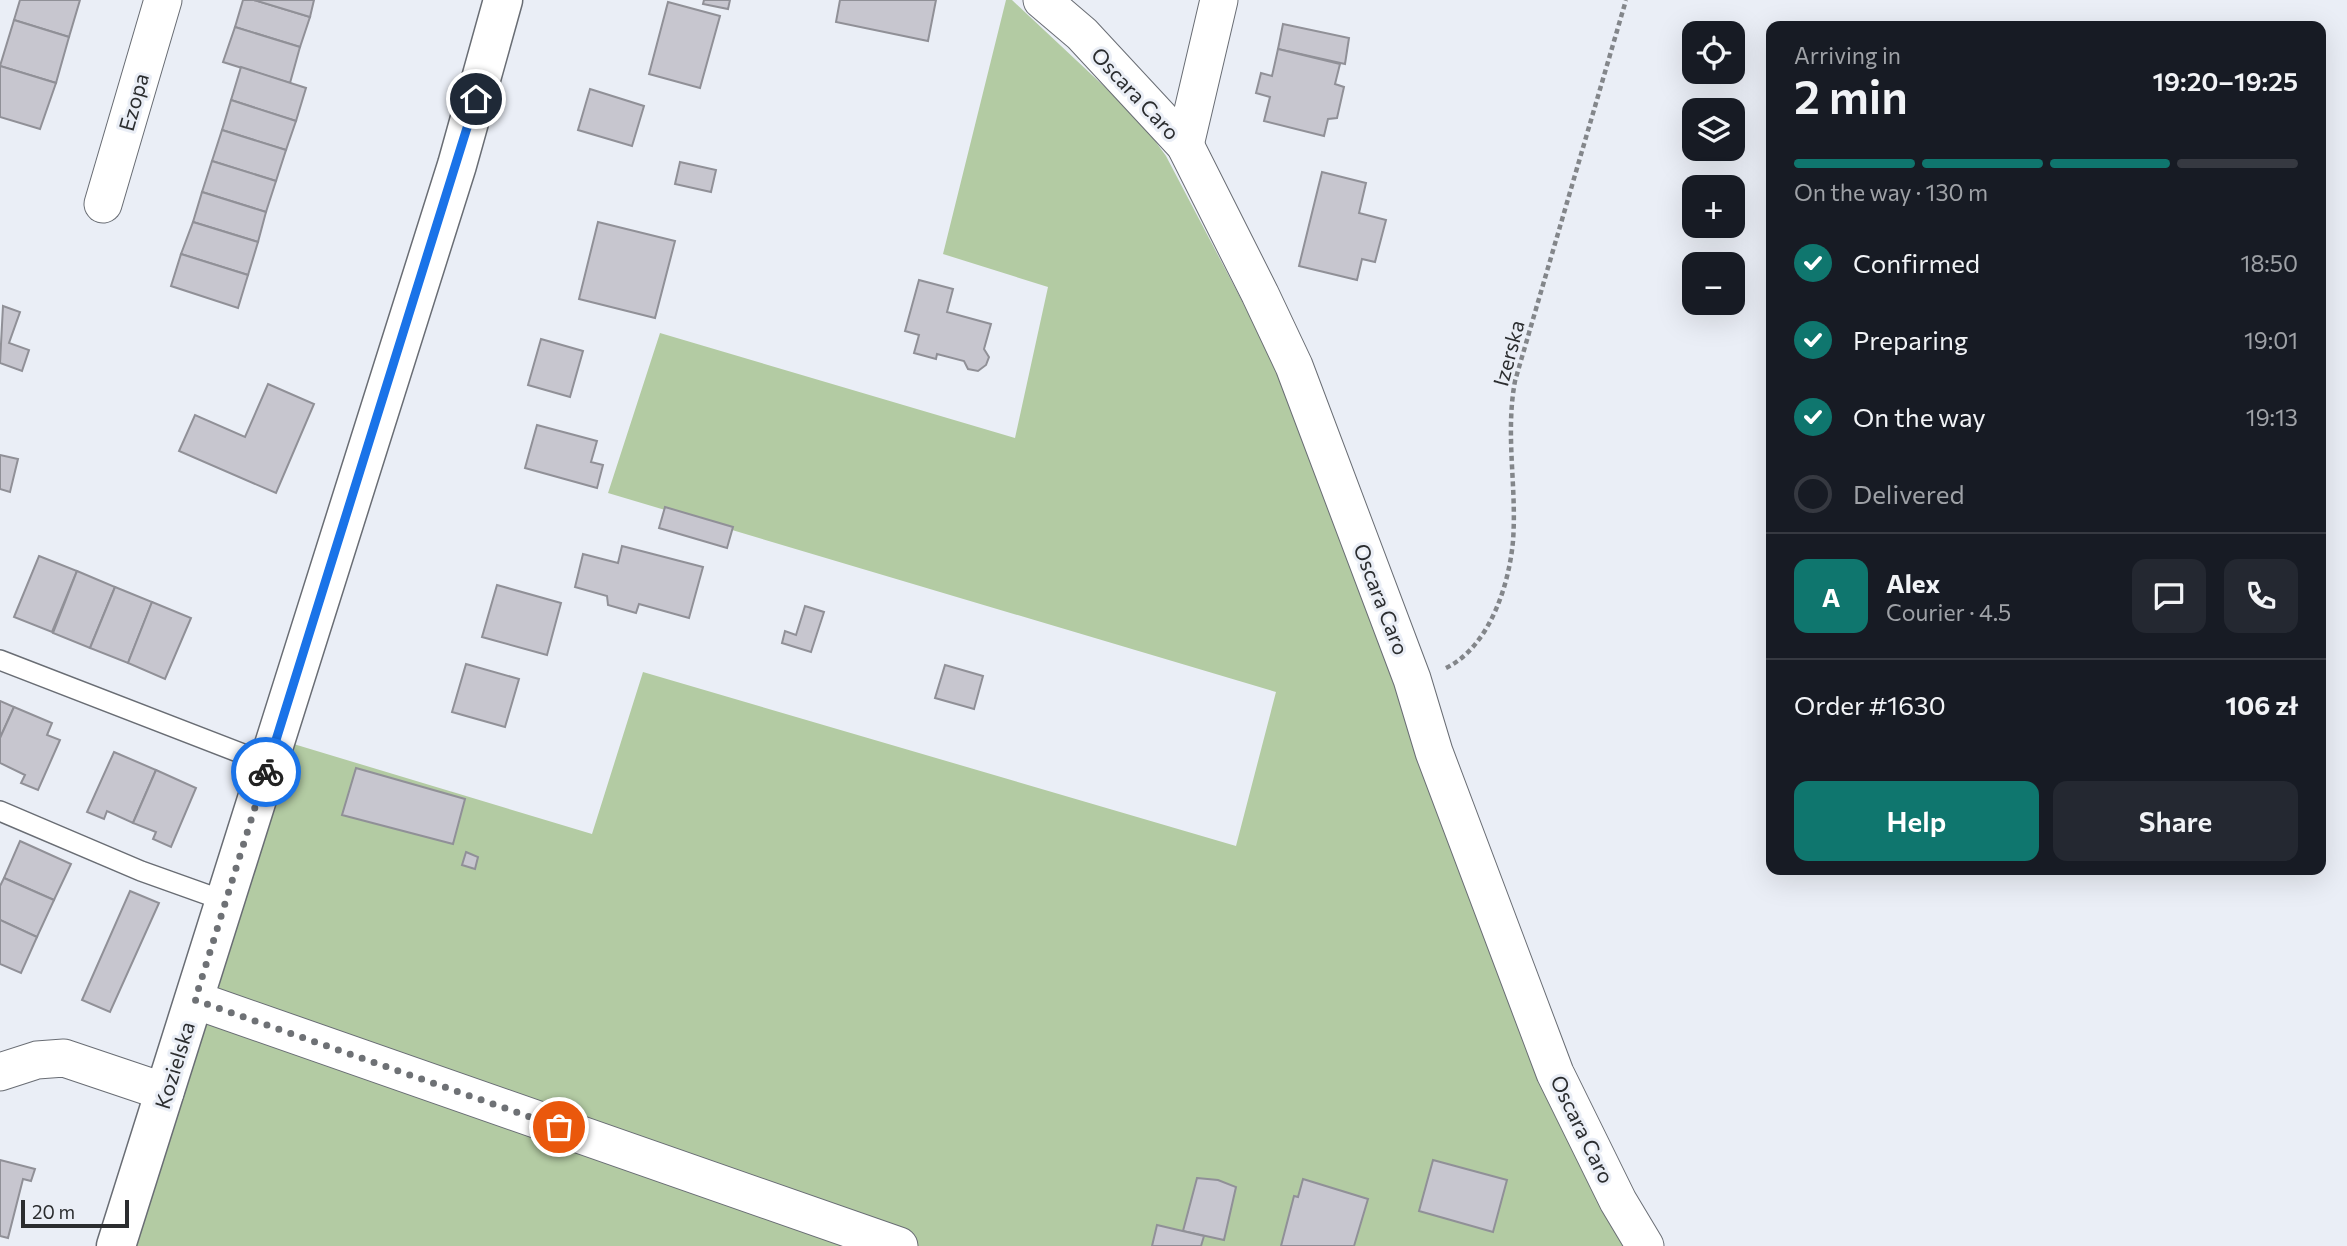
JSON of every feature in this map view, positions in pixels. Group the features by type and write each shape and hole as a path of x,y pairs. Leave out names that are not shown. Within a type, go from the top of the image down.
{"street":[{"name":"Ezopa","path":"103,204 163,0"},
{"name":"Kozielska","path":"116,1246 457,165 503,0"},
{"name":"Oscara Caro","path":"1042,0 1083,34 1185,145 1294,366 1412,679 1434,752 1555,1073 1618,1200 1645,1246"},
{"path":"1185,145 1219,0"},
{"path":"195,1000 900,1246"},
{"path":"0,1072 37,1060 64,1058 165,1092"}],"lane":[{"path":"0,660 269,764"},
{"path":"0,811 141,871 225,901"}],"path":[{"name":"Izerska","path":"1412,679 1461,661 1475,648 1499,600 1513,541 1508,429 1515,381 1626,0"}],"green space":[{"path":"1006,0 1012,0 1140,120 1166,156 1285,383 1645,1246 116,1246 277,739 592,834 643,672 1236,846 1276,692 608,493 660,333 1015,438 1048,287 943,254"}],"building":[{"path":"20,0 80,0 69,37 14,20"},
{"path":"243,0 254,0 310,17 300,47 235,27"},
{"path":"254,0 314,0 310,17"},
{"path":"704,0 730,0 728,9 703,4"},
{"path":"840,0 936,0 928,41 836,22"},
{"path":"668,2 720,16 700,88 649,74"},
{"path":"14,20 69,37 56,83 0,66"},
{"path":"1283,24 1349,38 1345,64 1278,49"},
{"path":"235,27 300,47 290,83 223,62"},
{"path":"1278,49 1340,64 1335,84 1344,87 1337,118 1328,119 1324,136 1264,121 1270,97 1256,93 1261,73 1272,76"},
{"path":"0,66 56,83 40,129 0,117"},
{"path":"241,67 306,88 296,121 231,100"},
{"path":"590,89 644,106 632,146 578,130"},
{"path":"231,100 296,121 286,150 222,130"},
{"path":"222,130 286,150 276,181 212,161"},
{"path":"212,161 276,181 266,212 202,192"},
{"path":"680,162 716,170 711,192 675,184"},
{"path":"1322,172 1366,183 1359,213 1386,220 1375,262 1362,259 1357,280 1299,266"},
{"path":"202,192 266,212 258,242 193,222"},
{"path":"193,222 258,242 248,275 181,254"},
{"path":"598,222 675,241 655,318 579,299"},
{"path":"181,254 248,275 238,308 171,286"},
{"path":"919,280 953,289 947,312 991,324 984,349 989,357 986,365 978,371 968,369 964,361 937,354 936,359 914,353 919,335 905,331"},
{"path":"3,306 20,312 9,343 29,350 22,371 0,363"},
{"path":"541,339 583,351 570,397 528,385"},
{"path":"268,384 314,404 276,493 179,451 195,415 245,437"},
{"path":"537,425 597,441 591,462 603,465 597,488 525,468"},
{"path":"0,455 18,459 10,492 0,489"},
{"path":"665,507 733,527 727,548 659,528"},
{"path":"622,546 703,567 689,618 639,604 636,613 608,605 607,596 575,587 583,554 618,563"},
{"path":"39,556 77,571 52,632 14,617"},
{"path":"77,571 115,587 90,648 53,633"},
{"path":"497,585 561,603 547,655 482,637"},
{"path":"115,587 152,602 128,663 90,648"},
{"path":"152,602 191,618 165,679 128,663"},
{"path":"805,606 824,612 811,652 782,643 785,631 796,635"},
{"path":"466,664 519,679 505,727 452,712"},
{"path":"945,665 983,676 974,709 935,698"},
{"path":"0,701 14,707 0,738"},
{"path":"14,707 52,723 47,735 60,740 38,790 21,783 25,775 0,763 0,738"},
{"path":"114,752 156,770 133,823 107,811 104,819 87,812"},
{"path":"356,768 465,799 453,844 342,815"},
{"path":"156,770 196,788 171,847 153,839 156,832 133,823"},
{"path":"20,841 71,864 54,900 4,878"},
{"path":"466,852 478,857 475,869 462,865"},
{"path":"4,878 54,900 37,937 0,920 0,886"},
{"path":"130,891 159,903 110,1012 82,1000"},
{"path":"0,920 37,937 21,973 0,964"},
{"path":"0,1160 35,1169 31,1181 23,1179 8,1238 0,1236"},
{"path":"1433,1160 1507,1180 1493,1232 1419,1211"},
{"path":"1197,1178 1218,1180 1236,1187 1224,1240 1183,1231"},
{"path":"1303,1179 1368,1199 1354,1246 1281,1246 1294,1196 1298,1197"},
{"path":"1157,1225 1204,1236 1201,1246 1152,1246"}],"way so far":[{"path":"266,772 195,1000 559,1127"}],"route":[{"path":"266,772 476,99"}]}
